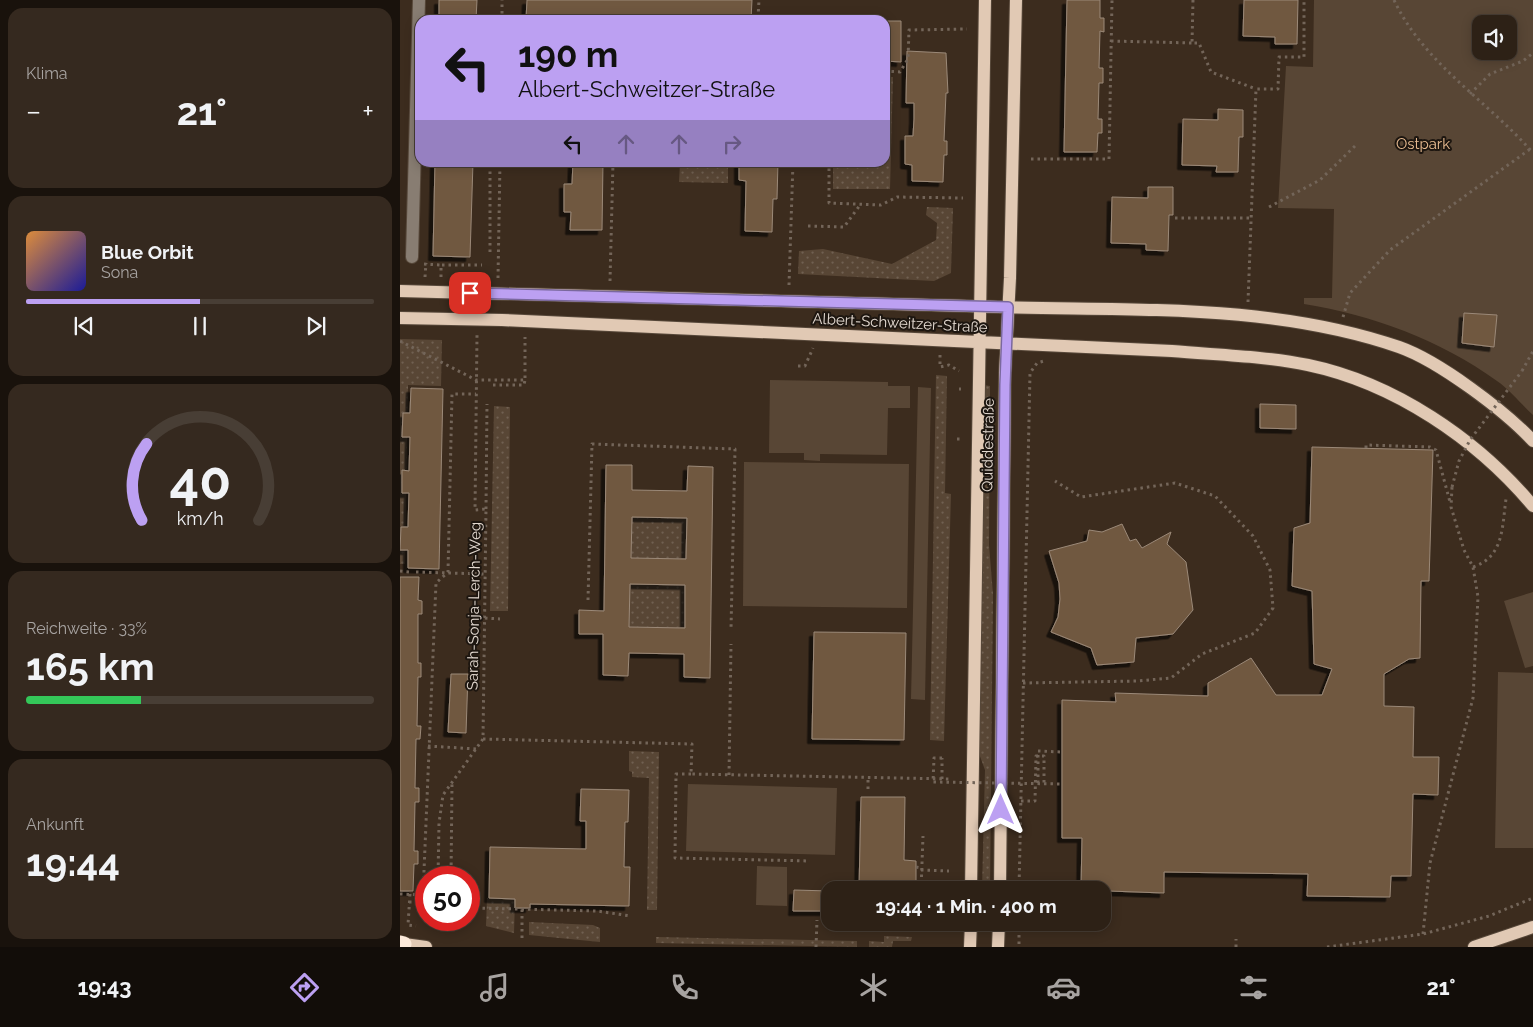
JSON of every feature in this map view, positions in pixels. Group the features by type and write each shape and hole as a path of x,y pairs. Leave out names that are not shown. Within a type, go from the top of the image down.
{"main road":[{"name":"Quiddestraße","path":"971,881 985,0"},
{"name":"Quiddestraße","path":"1000,881 1006,344 1016,0"},
{"name":"Albert-Schweitzer-Straße","path":"400,291 1251,315 1340,330 1403,348 1447,373 1502,412 1533,442"},
{"name":"Albert-Schweitzer-Straße","path":"400,318 502,320 1172,351 1270,359 1309,365 1382,389 1462,438 1514,483 1533,506"},
{"path":"1474,947 1533,927"},
{"path":"970,931 970,947"},
{"path":"998,947 999,931"},
{"path":"402,944 426,947"}],"lane":[{"path":"419,0 419,15"},
{"path":"412,257 415,147"}],"path":[{"path":"502,0 502,15"},
{"path":"758,15 759,0"},
{"path":"1030,159 1109,159 1112,0"},
{"path":"1192,43 1193,0"},
{"path":"1111,41 1199,43 1211,72 1256,89 1278,89 1279,57 1304,57 1304,0"},
{"path":"1343,317 1350,292 1390,250 1532,150 1470,94 1414,34 1394,0"},
{"path":"890,71 900,72 908,60 909,30 967,29"},
{"path":"1470,94 1490,74 1523,61 1533,53"},
{"path":"1248,302 1256,89"},
{"path":"1269,207 1320,180 1356,145"},
{"path":"490,167 490,252"},
{"path":"498,278 500,167"},
{"path":"610,281 613,167"},
{"path":"789,285 792,167"},
{"path":"829,167 829,203 882,205 897,197 964,198"},
{"path":"808,226 844,227 861,204"},
{"path":"1175,218 1251,218"},
{"path":"441,277 441,264 482,266"},
{"name":"Sarah-Sonja-Lerch-Weg","path":"477,335 474,510 486,509 483,740"},
{"path":"493,385 524,385 525,337"},
{"path":"400,341 476,380 524,380"},
{"path":"798,366 805,366 813,348"},
{"path":"1452,507 1452,487 1459,461 1470,440 1522,371 1533,351"},
{"path":"940,352 940,366 949,366 959,371"},
{"path":"1019,881 1026,437 1030,373 1038,363 1048,359"},
{"path":"400,894 423,894 436,583 448,572 452,394 476,394"},
{"path":"486,509 487,404"},
{"path":"588,600 592,444 735,449 731,628"},
{"path":"1366,448 1366,445 1421,447 1436,450 1464,550 1474,567 1478,596 1474,698 1430,863 1423,934"},
{"path":"1459,451 1466,456"},
{"path":"1023,683 1137,682 1172,678 1202,654 1255,633 1273,608 1270,570 1253,536 1215,496 1175,483 1081,497 1055,481"},
{"path":"1474,567 1487,562 1495,554 1502,527 1506,496"},
{"path":"400,571 410,572"},
{"path":"416,572 485,574"},
{"path":"484,618 500,619"},
{"path":"728,775 731,644"},
{"path":"438,866 439,823 443,795 483,740 692,744 691,774"},
{"path":"428,746 476,749"},
{"path":"1038,783 1038,751 1062,752"},
{"path":"1021,801 1035,801 1036,756 1044,756 1044,783"},
{"path":"942,779 942,758 934,758 933,782 1062,784"},
{"path":"810,861 675,858 676,774 950,779"},
{"path":"868,778 868,788"},
{"path":"451,866 452,783"},
{"path":"921,881 924,836"},
{"path":"916,867 949,871"},
{"path":"410,894 408,925 415,926"},
{"path":"1327,947 1423,934 1489,916 1533,898"},
{"path":"409,902 415,902"},
{"path":"586,905 586,910"},
{"path":"480,908 586,910 631,916"},
{"path":"522,908 522,938"},
{"path":"816,947 817,920"},
{"path":"1019,931 1019,947"},
{"path":"1236,939 1236,947"}],"green space":[{"name":"Ostpark","path":"1314,0 1533,0 1533,415 1497,381 1452,353 1405,331 1380,322 1304,304 1304,298 1332,298 1334,209 1278,208 1286,66 1313,67"},
{"path":"890,77 893,77 890,189 833,189 833,167 890,167"},
{"path":"680,167 728,167 728,183 679,182"},
{"path":"927,207 953,208 951,273 934,281 798,274 799,251 823,249 892,264 936,240 937,223 926,215"},
{"path":"400,339 442,340 441,386 408,385 405,564 400,564"},
{"path":"936,375 947,376 945,493 951,494 944,741 930,740"},
{"path":"770,380 888,382 888,386 910,386 910,408 888,408 887,455 820,454 820,461 804,460 804,453 769,453"},
{"path":"984,385 990,386 989,545 993,594 990,881 982,881 985,770 977,748"},
{"path":"918,387 931,388 925,700 911,699"},
{"path":"494,406 510,407 508,611 490,611"},
{"path":"744,462 909,464 907,608 743,606"},
{"path":"632,517 687,518 686,559 631,558"},
{"path":"630,584 685,585 685,628 629,627"},
{"path":"1533,592 1533,666 1525,668 1504,601"},
{"path":"1498,672 1533,673 1533,848 1495,848"},
{"path":"629,751 659,752 657,910 647,910 649,778 632,777 632,772 629,771"},
{"path":"688,784 837,788 835,855 686,851"},
{"path":"757,866 787,867 787,906 756,905"},
{"path":"487,898 515,899 514,933 486,926"},
{"path":"529,922 593,925 600,928 600,942 529,935"},
{"path":"884,936 912,937 911,941 893,941 892,947 869,947 869,941 884,942"},
{"path":"656,937 857,941 857,947 656,943"}],"building":[{"path":"439,0 477,0 476,15 439,15"},
{"path":"527,0 752,0 751,15 526,15"},
{"path":"1067,0 1100,0 1100,18 1104,18 1104,32 1100,31 1099,68 1103,68 1103,83 1099,83 1098,119 1102,119 1102,133 1098,133 1097,152 1064,152"},
{"path":"1244,0 1298,0 1297,44 1275,44 1275,37 1243,36"},
{"path":"890,21 901,21 901,62 890,61"},
{"path":"907,51 946,53 948,93 946,93 944,141 947,141 947,155 944,155 943,182 912,181 912,165 905,164 905,136 913,136 914,119 914,103 906,103"},
{"path":"1218,109 1243,110 1243,137 1239,137 1238,172 1216,172 1217,166 1182,165 1183,119 1218,120"},
{"path":"435,167 473,167 470,257 433,256"},
{"path":"573,167 603,167 602,230 570,230 571,212 564,212 564,184 572,184"},
{"path":"739,167 778,167 777,199 773,199 772,232 745,231 746,181 739,180"},
{"path":"1148,187 1173,187 1173,215 1169,215 1168,251 1146,250 1146,244 1111,243 1112,197 1148,198"},
{"path":"1464,313 1497,315 1494,347 1462,343"},
{"path":"411,388 443,389 439,569 408,568 408,550 400,550 401,527 408,527 409,493 402,493 402,470 409,471 410,437 402,437 403,413 410,413"},
{"path":"1260,404 1296,405 1296,429 1260,428"},
{"path":"1312,447 1433,450 1429,581 1421,581 1420,658 1409,659 1384,674 1384,706 1414,707 1413,757 1439,757 1438,795 1413,794 1411,876 1391,876 1390,897 1307,896 1308,874 1164,872 1164,893 1111,891 1111,881 1081,881 1082,838 1062,838 1062,700 1116,702 1115,693 1208,696 1208,683 1251,658 1276,695 1322,695 1332,669 1314,664 1312,591 1292,586 1294,528 1310,523"},
{"path":"606,465 632,465 632,490 687,491 688,466 713,467 710,678 684,677 684,654 629,653 628,676 603,675 603,634 579,634 579,610 604,611","holes":["632,517 687,518 686,559 631,558","630,584 685,585 685,628 629,627"]},
{"path":"1122,524 1130,541 1136,539 1142,548 1171,532 1167,544 1186,562 1193,610 1173,634 1136,638 1134,662 1097,665 1091,648 1051,632 1058,617 1060,599 1059,583 1049,551 1087,541 1089,530 1102,532"},
{"path":"400,577 419,577 418,600 422,601 422,614 418,614 418,663 421,663 421,677 418,677 417,726 421,726 420,739 416,739 415,788 419,788 419,802 415,802 414,851 418,851 418,864 414,864 413,891 400,891"},
{"path":"814,632 906,633 904,740 812,739"},
{"path":"451,674 468,674 466,733 448,732"},
{"path":"581,789 629,790 628,822 625,822 624,867 630,867 629,906 530,904 530,908 515,908 515,899 489,898 490,847 586,849 586,821 580,821"},
{"path":"861,797 905,797 904,860 916,861 916,881 859,881"},
{"path":"794,890 821,891 821,911 793,911"}],"route":[{"path":"470,293 1008,307 1003,480 1001,810"}]}
